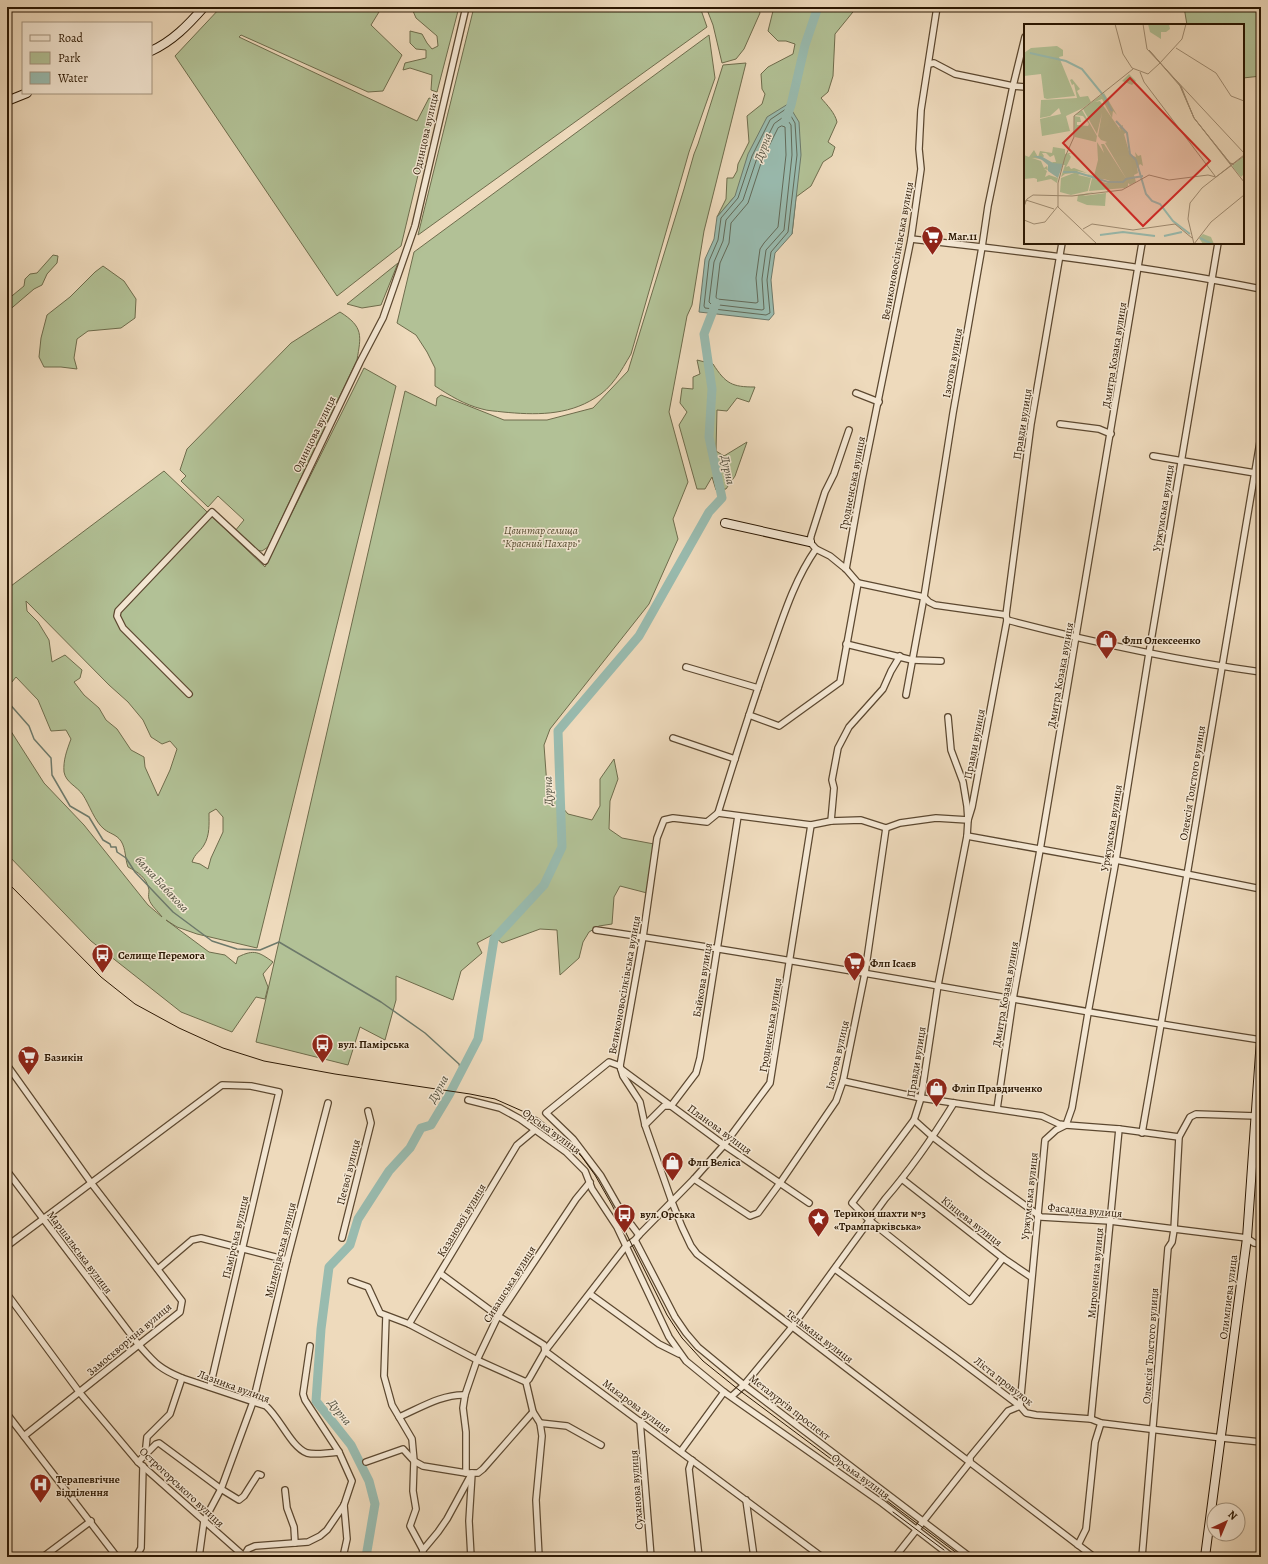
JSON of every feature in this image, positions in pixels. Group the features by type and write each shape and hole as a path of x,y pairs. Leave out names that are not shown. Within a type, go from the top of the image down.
{"main road":[{"path":"152,50 174,38 204,7"},
{"path":"7,101 24,94"},
{"path":"726,523 810,542"},
{"name":"Олимпиева улица","path":"1205,1557 1222,1438 1247,1238 1258,1112 1261,1040"}],"street":[{"name":"Одинцова вулиця","path":"189,694 123,628 117,616 118,611 212,512 265,561 383,318 416,226 466,7"},
{"name":"Великоновосілківська вулиця","path":"879,402 911,239 921,169 918,149 921,110 937,7"},
{"name":"Ізотова вулиця","path":"906,695 924,597 988,206 1024,40"},
{"path":"929,64 934,63 955,74 1024,87"},
{"path":"911,239 1138,268 1261,289"},
{"name":"Правди вулиця","path":"869,1220 852,1203 914,1120 921,1098 938,985 967,836 968,820 972,806 1006,617 1031,424 1062,244"},
{"name":"Дмитра Козака вулиця","path":"997,1109 1014,999 1111,434 1142,244"},
{"name":"Уржумська вулиця","path":"1020,1406 1045,1140 1056,1130 1066,1125 1072,1108 1116,860 1149,653 1218,244"},
{"path":"856,393 879,402"},
{"name":"Гродненська вулиця","path":"846,569 879,402"},
{"path":"1060,424 1099,428 1111,434"},
{"path":"849,430 834,474 824,492 810,542 816,549 830,556 846,569 858,583 924,597 928,602 935,605 1006,617 1076,638 1149,653 1261,672"},
{"name":"Олексія Толстого вулиця","path":"1142,1133 1261,436"},
{"path":"1153,456 1261,474"},
{"path":"816,549 800,573 787,605 758,688 718,813 811,825 831,821 861,820 886,828 900,823 936,818 968,820 963,782 951,750 948,717"},
{"path":"749,716 779,726 840,682 858,583"},
{"path":"846,644 912,660 941,661"},
{"path":"831,821 834,788 832,780 838,748 849,727 883,689 900,656"},
{"path":"686,667 758,688"},
{"path":"673,738 735,759"},
{"name":"Великоновосілківська вулиця","path":"546,1113 609,1062 620,1067 643,936 657,838 664,820 673,818 707,822 718,813"},
{"name":"Байкова вулиця","path":"646,1125 664,1106 671,1106 696,1073 700,1058 738,816"},
{"name":"Гродненська вулиця","path":"626,1246 637,1238 694,1180 724,1145 770,1083 811,825"},
{"name":"Ізотова вулиця","path":"694,1180 750,1216 758,1213 780,1184 836,1101 843,1081 865,973 886,828"},
{"path":"967,836 1106,861 1116,860 1261,889"},
{"path":"596,930 717,948 938,985 1160,1025 1261,1040"},
{"name":"Замоскворічна вулиця","path":"7,1066 92,1184 182,1301 180,1312 24,1436"},
{"name":"Планова вулиця","path":"620,1067 724,1145 809,1203"},
{"name":"Тельмана вулиця","path":"620,1067 623,1076 640,1102 646,1125 672,1202 691,1246 697,1254 1094,1557"},
{"path":"843,1081 954,1104 1042,1116 1059,1124 1119,1129 1179,1137 1190,1117 1196,1114 1258,1112"},
{"name":"Памірська вулиця","path":"92,1184 222,1085 250,1086 279,1092 210,1387"},
{"name":"Орська вулиця","path":"468,1100 500,1108 520,1119 540,1132 585,1170 592,1189 617,1227 655,1311 680,1354 686,1361 724,1392 732,1396 882,1503 952,1557"},
{"name":"Міллерівська вулиця","path":"204,1521 221,1489 253,1402 287,1260 328,1103"},
{"path":"732,1396 744,1385 792,1327 884,1199 902,1179 933,1137 954,1104"},
{"name":"Пеєвої вулиця","path":"342,1238 371,1123 368,1111"},
{"name":"Металургів проспект","path":"546,1113 572,1139 601,1176 637,1238 675,1317 698,1347 744,1385 922,1522 970,1557"},
{"name":"Фасадна вулиця","path":"914,1120 933,1137 1041,1217 1110,1221 1247,1238 1254,1243 1261,1244"},
{"name":"Мироненка вулиця","path":"1091,1419 1119,1129"},
{"name":"Казанової вулиця","path":"409,1324 441,1274 517,1144 535,1130"},
{"name":"Олексія Толстого вулиця","path":"1142,1557 1154,1429 1168,1248 1172,1242 1174,1230 1179,1137"},
{"name":"Маршальська вулиця","path":"7,1171 138,1344"},
{"name":"Кінцева вулиця","path":"902,1179 1003,1258 1031,1277"},
{"name":"Сивашська вулиця","path":"466,1472 466,1432 463,1408 477,1360 498,1316 576,1199 590,1182"},
{"path":"7,1246 92,1184"},
{"path":"869,1220 970,1300 1003,1258"},
{"path":"158,1269 192,1240 201,1238 287,1260"},
{"path":"526,1382 545,1351 626,1246"},
{"name":"Ліста провулок","path":"835,1269 1020,1406 1026,1413 1036,1416 1091,1419 1101,1423 1261,1442"},
{"name":"Макарова вулиця","path":"441,1274 498,1316 544,1345 545,1351 822,1557"},
{"path":"351,1280 368,1287 380,1313 409,1324 477,1360 526,1382"},
{"name":"Острогорського вулиця","path":"7,1294 80,1393 138,1462 245,1557"},
{"name":"Орська вулиця","path":"590,1294 659,1344 680,1354"},
{"path":"386,1316 384,1376 388,1394 412,1439 414,1461 413,1491 416,1509 410,1526 423,1550"},
{"name":"Лазника вулиця","path":"138,1344 159,1367 182,1378 266,1406 272,1411 285,1431 296,1444 308,1453 339,1452"},
{"path":"245,1557 248,1549 255,1546 308,1542 320,1536 327,1530 344,1505 352,1481 339,1452 305,1400 303,1394 310,1346"},
{"path":"145,1456 147,1437 170,1414 182,1378"},
{"path":"526,1382 533,1412 540,1423 542,1436 536,1500 539,1557"},
{"path":"681,1451 724,1392"},
{"path":"399,1417 441,1399 456,1395 466,1395"},
{"path":"895,1557 970,1462 970,1457 1008,1411 1020,1406"},
{"path":"366,1462 402,1449 414,1461 423,1466 472,1474 478,1473 533,1412"},
{"path":"7,1414 118,1557"},
{"name":"Суханова вулиця","path":"640,1422 651,1557"},
{"path":"540,1423 567,1426 601,1445"},
{"path":"1078,1545 1086,1529 1095,1442 1101,1423"},
{"path":"138,1462 156,1444 159,1443 221,1489 239,1500 244,1496 258,1474 261,1474"},
{"path":"692,1460 689,1469 699,1557"},
{"path":"136,1557 141,1548 143,1466"},
{"path":"422,1557 423,1550 447,1519 472,1474"},
{"path":"471,1557 469,1521 472,1474"},
{"path":"285,1490 287,1508 294,1527 295,1543"},
{"path":"746,1500 754,1557"},
{"path":"343,1557 347,1539 344,1505"},
{"path":"43,1557 91,1521"},
{"path":"199,1557 204,1521"},
{"path":"811,1549 812,1557"}],"green space":[{"path":"221,7 382,7 371,25 402,55 383,91 368,92 241,35 239,37 417,121 429,98 436,100 401,246 337,296 175,56"},
{"path":"415,7 459,7 437,92 431,90 432,75 410,68 403,70 405,63 426,58 426,50 416,49 410,43 410,31 422,34 432,49 438,46 437,36 416,18 413,11"},
{"path":"474,7 700,7 707,27 418,235"},
{"path":"706,7 758,7 760,13 744,49 736,59 722,63 713,25"},
{"path":"774,7 857,7 835,34 833,76 828,92 821,98 833,112 837,122 828,142 835,147 832,156 823,162 811,186 796,197 792,234 735,196 717,217 726,199 727,178 733,178 749,142 747,116 762,104 765,94 762,89 761,74 768,67 793,54 795,44 786,41 778,41 768,31"},
{"path":"1184,7 1261,7 1261,76 1244,78 1244,24 1187,24"},
{"path":"709,35 715,78 689,152 631,354 616,379 601,394 584,404 562,411 538,414 484,410 463,402 435,386 435,368 427,352 416,335 397,323 414,252"},
{"name":"Цвинтар селища \"Красний Пахарь\"","path":"746,63 704,231 692,305 687,316 669,412 688,482 673,519 678,539 649,604 550,729 544,745 547,786 551,794 568,814 592,820 600,806 600,779 614,759 618,779 610,801 609,829 622,838 654,844 647,893 620,886 614,897 612,924 599,926 589,932 583,942 579,958 560,975 557,930 540,929 502,943 492,935 477,943 482,953 461,971 453,1000 396,976 396,1000 385,1040 360,1027 348,1065 256,1042 405,391 436,406 437,398 441,395 504,420 547,420 593,408 628,371 694,154 723,65"},
{"path":"53,255 58,256 57,263 47,274 42,285 34,289 7,312 7,300 24,286 25,279 30,274 37,273"},
{"path":"398,263 381,305 362,308 347,304"},
{"path":"103,266 124,281 136,299 135,318 121,328 88,331 77,339 74,358 77,369 44,367 39,357 41,338 47,315 70,297"},
{"path":"340,312 348,317 357,327 360,338 357,360 268,547 262,551 255,550 235,531 244,520 218,496 208,507 181,481 186,476 180,470 187,449 291,343"},
{"path":"697,360 713,364 722,376 730,383 741,386 755,387 749,402 737,398 727,411 717,410 716,451 724,456 747,442 735,476 726,489 716,490 712,477 705,489 697,489 679,425 687,412 680,403 682,388 693,389 693,377 700,374"},
{"path":"364,368 396,386 257,948 197,934 177,927 166,920 209,952 225,955 236,964 238,957 252,952 260,954 273,962 263,974 268,987 265,999 256,997 232,1032 181,1012 91,941 7,854 7,725 44,783 84,825 148,905 162,917 150,902 148,886 144,879 139,873 128,867 124,847 121,841 101,826 83,795 69,782 65,776 65,759 71,739 66,730 51,731 38,700 16,677 7,688 7,589 164,471 265,567","holes":["26,601 109,685 128,702 143,720 151,737 162,744 170,741 177,749 170,770 158,796 145,767 144,757 131,750 117,729 106,720 99,708 84,695 74,682 80,678 82,670 65,655 52,662 49,640 38,622 27,611","216,809 223,817 223,832 211,858 208,869 200,864 192,862 204,845 207,837 209,829 209,813"]}],"water":[{"path":"788,104 799,122 801,155 792,234 775,253 771,280 774,314 769,320 699,312 705,259 714,239 717,217 735,196 748,154 767,117"}],"waterway":[{"name":"Дурна","path":"786,119 791,105 805,45 818,7"},
{"name":"Дурна","path":"366,1557 375,1504 369,1481 351,1445 316,1401 321,1329 329,1267 350,1245 358,1219 389,1171 410,1148 421,1128 431,1125 449,1095 478,1039 494,939 544,885 562,847 558,731 639,636 709,512 722,498 709,437 712,389 704,334 716,303"},
{"name":"балка Бабакова","path":"7,701 29,726 34,739 51,758 52,775 70,806 89,817 103,840 110,844 111,847 116,847 117,852 126,858 135,872 173,912 212,941 237,949 260,950 279,942 381,1002 425,1033 459,1064 461,1071"}],"tram line":[{"path":"7,882 101,977 135,1004 179,1028 223,1048 264,1061 335,1074 495,1099 538,1118 567,1141 582,1157 595,1175 612,1205 667,1315 682,1338 703,1361 739,1390 962,1557"},
{"path":"893,1512 944,1550"}],"place":[{"name":"Маг.11","path":"933,256"},
{"name":"Флп Олексеенко","path":"1106,660"},
{"name":"Селище Перемога","path":"103,974"},
{"name":"Флп Ісаєв","path":"854,982"},
{"name":"вул. Памірська","path":"322,1064"},
{"name":"Базикін","path":"29,1076"},
{"name":"Фліп Правдиченко","path":"936,1108"},
{"name":"Флп Веліса","path":"672,1182"},
{"name":"вул. Орська","path":"624,1234"},
{"name":"Терикон шахти №3 «Трампарківська»","path":"818,1238"},
{"name":"Терапевгічне відділення","path":"41,1504"}]}
